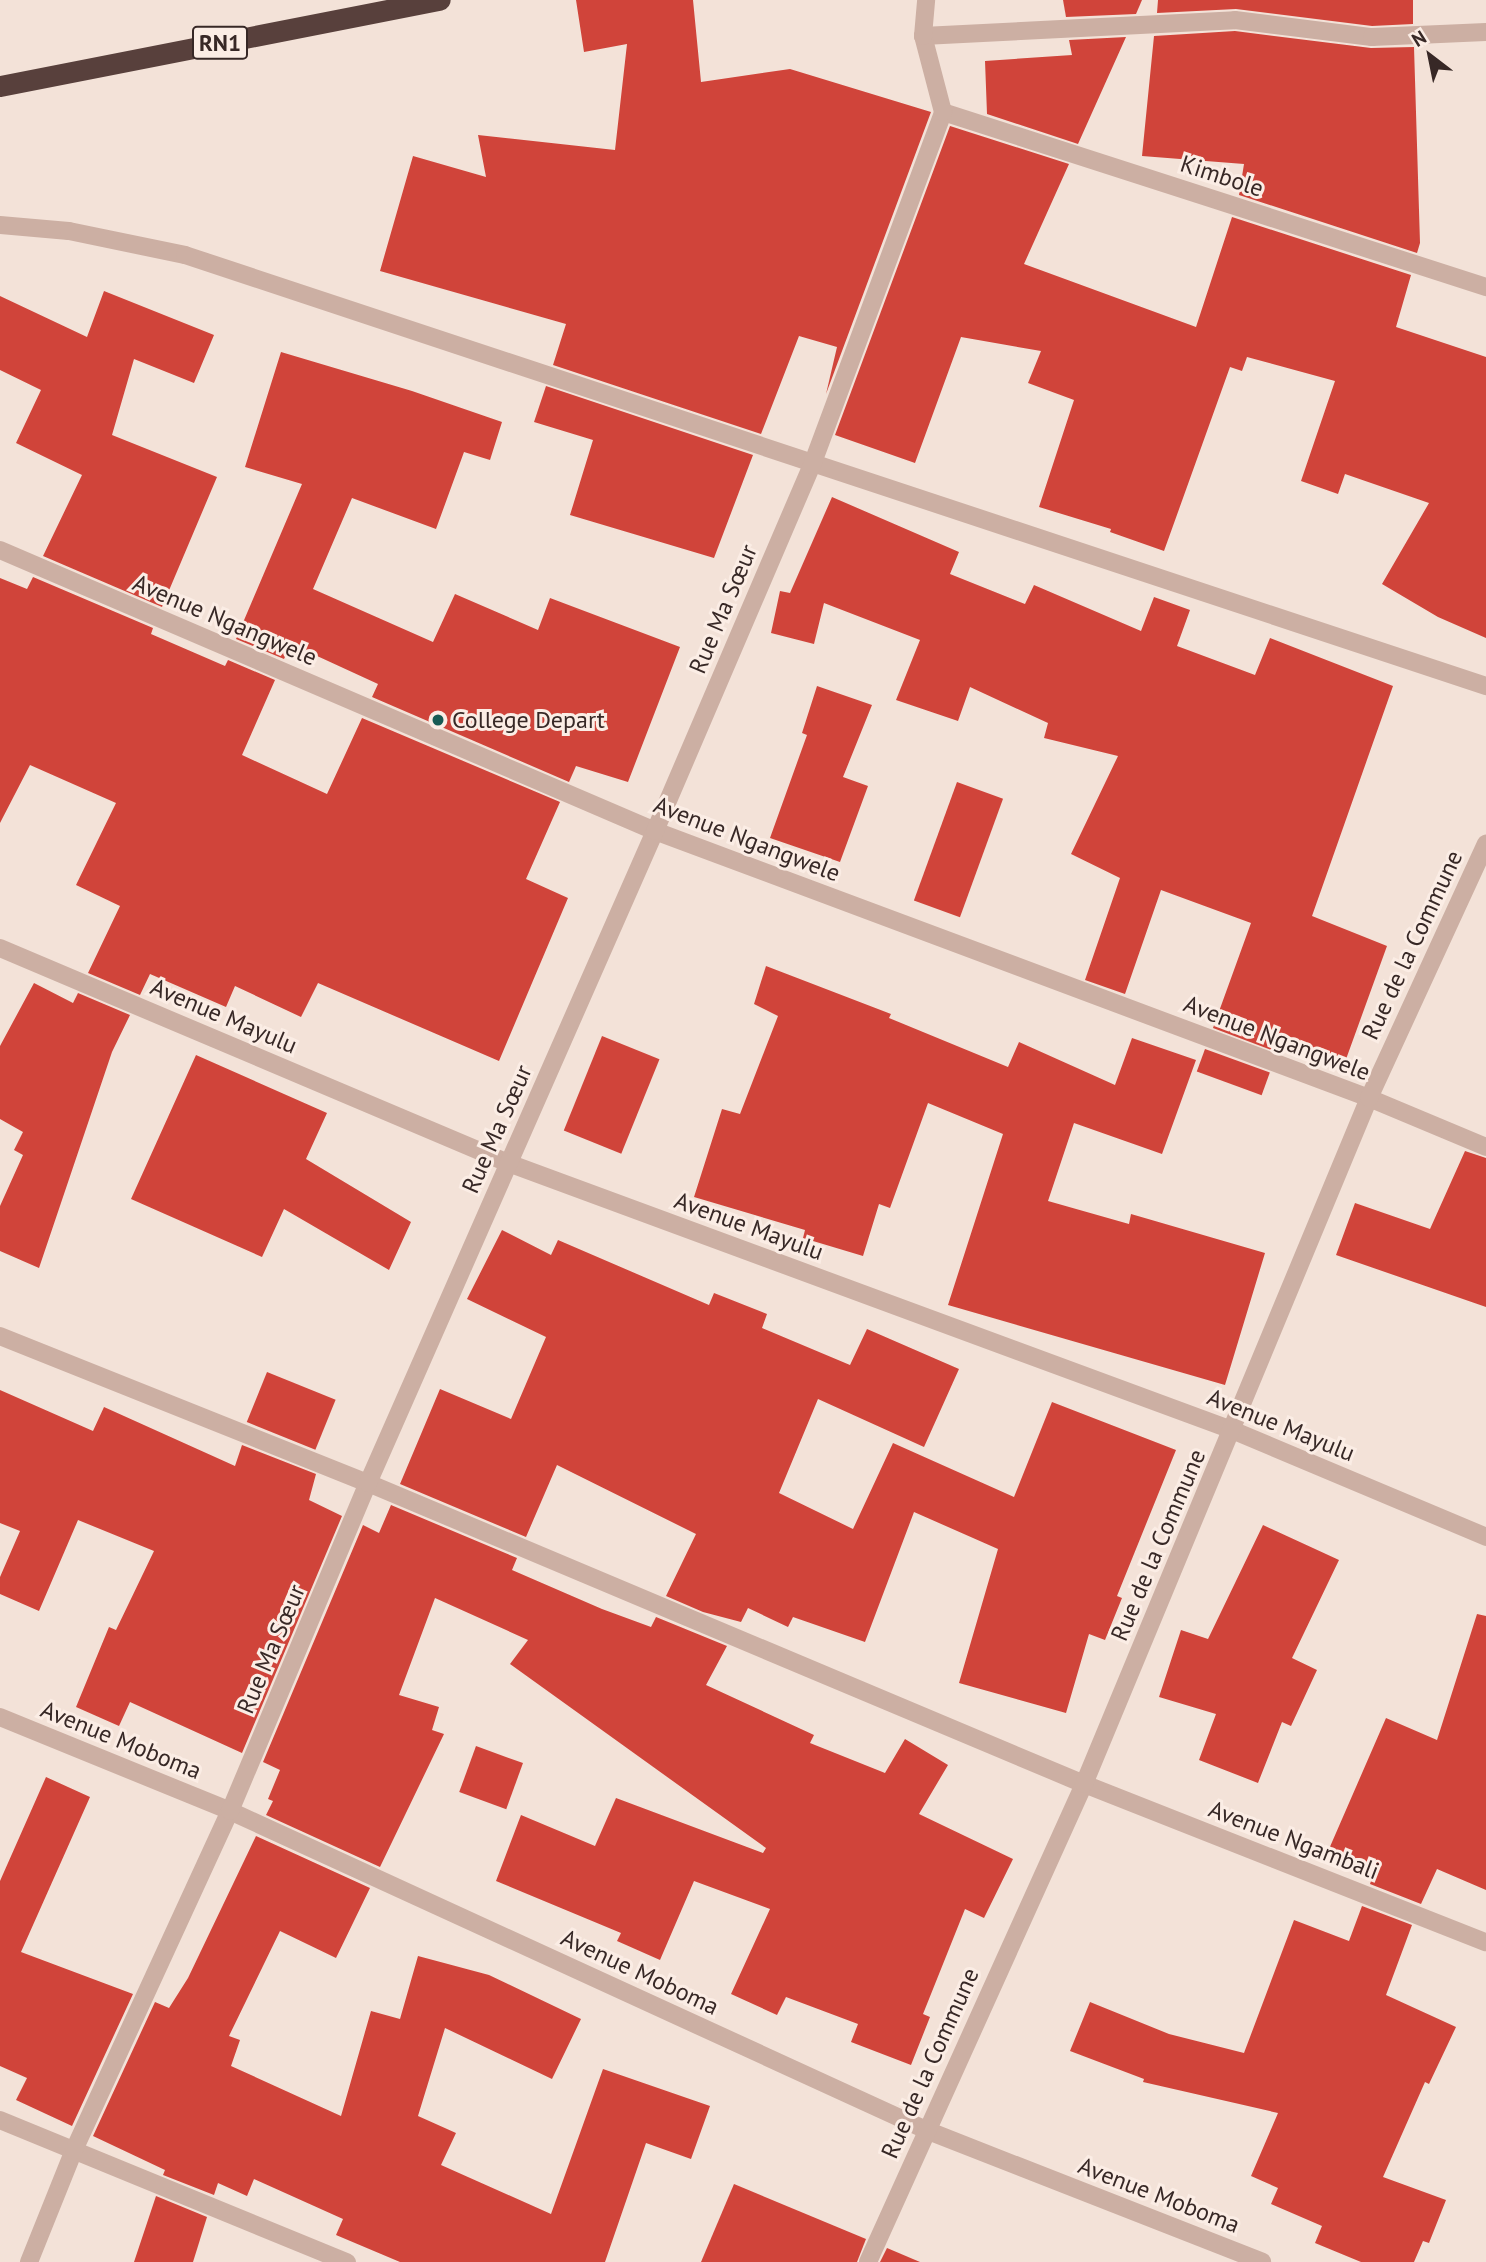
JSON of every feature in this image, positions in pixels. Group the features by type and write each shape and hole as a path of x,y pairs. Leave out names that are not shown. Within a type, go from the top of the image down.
{"highway":[{"name":"RN1","path":"0,86 440,0"}],"street":[{"path":"926,0 923,36 943,112"},
{"path":"923,36 1235,20 1372,37 1486,32"},
{"name":"Kimbole","path":"943,112 1486,287"},
{"name":"Rue Ma Sœur","path":"29,2262 74,2150 230,1811 368,1483 655,831 812,465 943,112"},
{"path":"0,225 69,231 185,255 812,465 1486,686"},
{"name":"Avenue Ngangwele","path":"0,550 655,831 1369,1098 1486,1147"},
{"name":"Rue de la Commune","path":"868,2262 1084,1784 1369,1098 1486,844"},
{"name":"Avenue Mayulu","path":"0,948 508,1163 1232,1430 1486,1537"},
{"name":"Avenue Ngambali","path":"0,1336 368,1483 1084,1784 1486,1942"},
{"name":"Avenue Moboma","path":"0,1717 230,1811 926,2130 1262,2262"},
{"path":"0,2120 347,2262"}],"building":[{"path":"576,0 693,0 701,82 790,69 931,112 826,394 837,347 799,336 761,434 553,365 566,324 380,271 413,156 486,177 478,135 615,150 627,44 584,52"},
{"path":"1063,0 1142,0 1136,14 1066,17"},
{"path":"1158,0 1413,0 1413,24 1372,26 1236,9 1157,13"},
{"path":"1235,31 1371,48 1414,47 1420,243 1417,253 1239,195 1244,164 1142,156 1154,36"},
{"path":"1126,37 1078,144 987,114 985,61 1072,55 1069,40"},
{"path":"950,126 1069,164 1024,264 1196,327 1232,217 1411,275 1396,327 1486,357 1486,638 1438,617 1382,584 1429,503 1345,474 1338,494 1301,481 1335,381 1247,357 1242,371 1230,367 1164,551 1110,532 1111,529 1039,507 1074,400 1028,383 1041,351 961,337 915,463 835,435"},
{"path":"104,291 214,335 194,383 134,359 112,435 217,477 162,607 43,556 82,475 16,443 41,390 0,370 0,296 87,337"},
{"path":"281,352 412,391 502,422 490,460 464,452 436,529 352,498 313,589 433,642 455,594 538,630 550,598 680,647 628,782 576,766 569,782 372,697 378,684 291,644 284,659 236,639 302,484 245,467"},
{"path":"546,386 753,455 714,558 570,515 593,440 534,422"},
{"path":"832,497 959,552 950,574 1025,604 1034,585 1141,631 1154,597 1190,610 1177,646 1255,675 1270,638 1393,686 1312,916 1387,946 1345,1062 1281,1039 1277,1052 1213,1028 1251,923 1161,890 1125,994 1085,980 1120,878 1071,854 1118,756 1044,738 1048,723 970,687 958,721 896,700 920,640 824,603 814,644 771,633 780,591 790,593"},
{"path":"33,577 153,628 151,634 225,666 228,660 275,680 242,755 327,794 362,718 560,802 526,879 568,898 499,1061 318,983 301,1017 235,986 226,1007 150,974 140,995 88,973 120,906 76,885 116,803 30,765 0,823 0,578 27,589"},
{"path":"817,686 872,705 843,777 868,786 840,862 770,838 807,735 802,733"},
{"path":"957,782 1003,799 960,917 914,900"},
{"path":"766,966 891,1014 889,1018 1008,1067 1019,1042 1115,1085 1132,1038 1196,1060 1162,1154 1074,1123 1048,1201 1129,1224 1131,1214 1265,1253 1225,1385 948,1305 1003,1134 928,1103 890,1208 879,1204 863,1256 803,1238 805,1230 694,1197 722,1109 740,1114 778,1016 754,1004"},
{"path":"34,983 73,1003 78,993 130,1015 112,1052 39,1268 0,1251 0,1206 23,1155 14,1150 23,1132 0,1119 0,1046"},
{"path":"602,1036 659,1059 621,1154 564,1131"},
{"path":"1205,1049 1270,1073 1262,1095 1197,1072"},
{"path":"196,1055 327,1113 306,1159 411,1222 389,1270 284,1209 262,1257 131,1199"},
{"path":"1465,1151 1486,1158 1486,1307 1336,1255 1355,1203 1430,1229"},
{"path":"502,1230 551,1255 558,1240 709,1305 714,1293 767,1314 762,1328 850,1365 867,1329 959,1369 924,1447 818,1399 779,1493 853,1529 893,1443 1014,1497 1052,1402 1176,1450 1117,1596 1122,1598 1105,1640 1089,1634 1066,1713 959,1683 998,1549 914,1512 865,1642 793,1617 788,1627 748,1608 741,1622 703,1612 666,1596 696,1534 557,1465 526,1537 400,1484 440,1389 511,1419 546,1337 467,1299"},
{"path":"267,1372 336,1400 315,1450 247,1422"},
{"path":"0,1390 93,1431 104,1407 235,1466 242,1445 316,1474 309,1500 342,1516 242,1753 130,1702 119,1726 76,1707 109,1627 116,1630 154,1551 78,1520 39,1611 0,1594 0,1577 20,1531 0,1523"},
{"path":"391,1505 517,1558 512,1570 602,1609 651,1627 656,1617 727,1646 706,1685 814,1735 810,1743 885,1773 905,1739 948,1765 919,1814 1013,1859 984,1918 965,1909 923,2014 930,2017 911,2065 851,2042 858,2024 786,1997 777,2015 731,1994 770,1909 694,1881 660,1960 617,1941 621,1933 496,1881 521,1815 595,1846 616,1798 763,1853 766,1848 510,1664 528,1640 435,1598 399,1695 439,1707 432,1730 444,1734 380,1867 266,1815 273,1801 268,1799 280,1770 263,1762 363,1525 379,1533"},
{"path":"1263,1525 1339,1560 1292,1658 1317,1670 1291,1726 1282,1722 1258,1783 1199,1760 1216,1714 1159,1697 1181,1630 1208,1639"},
{"path":"1477,1614 1486,1616 1486,1890 1437,1869 1421,1904 1370,1884 1375,1869 1329,1849 1386,1718 1437,1740"},
{"path":"476,1746 523,1763 506,1809 459,1792"},
{"path":"46,1777 90,1797 21,1952 133,1994 72,2126 16,2100 27,2078 0,2066 0,1881"},
{"path":"256,1836 370,1888 336,1958 280,1931 229,2036 240,2040 231,2066 341,2116 371,2011 400,2019 418,1956 489,1975 581,2019 552,2079 445,2028 418,2116 456,2133 441,2165 551,2214 603,2069 710,2106 691,2159 646,2143 605,2262 400,2262 336,2235 343,2219 254,2179 247,2196 218,2183 214,2195 163,2175 165,2170 93,2136 155,2002 169,2008 188,1978"},
{"path":"1362,1906 1412,1925 1386,1995 1456,2027 1429,2084 1425,2082 1383,2177 1446,2200 1429,2243 1423,2241 1414,2262 1361,2262 1315,2243 1322,2226 1271,2204 1278,2188 1251,2176 1278,2113 1143,2082 1144,2079 1070,2051 1090,2002 1169,2034 1244,2053 1294,1920 1349,1941"},
{"path":"734,2184 866,2239 857,2262 701,2262"},
{"path":"156,2196 207,2217 193,2262 134,2262"},
{"path":"887,2248 920,2262 880,2262"}],"place":[{"name":"College Depart","path":"438,720"}]}
